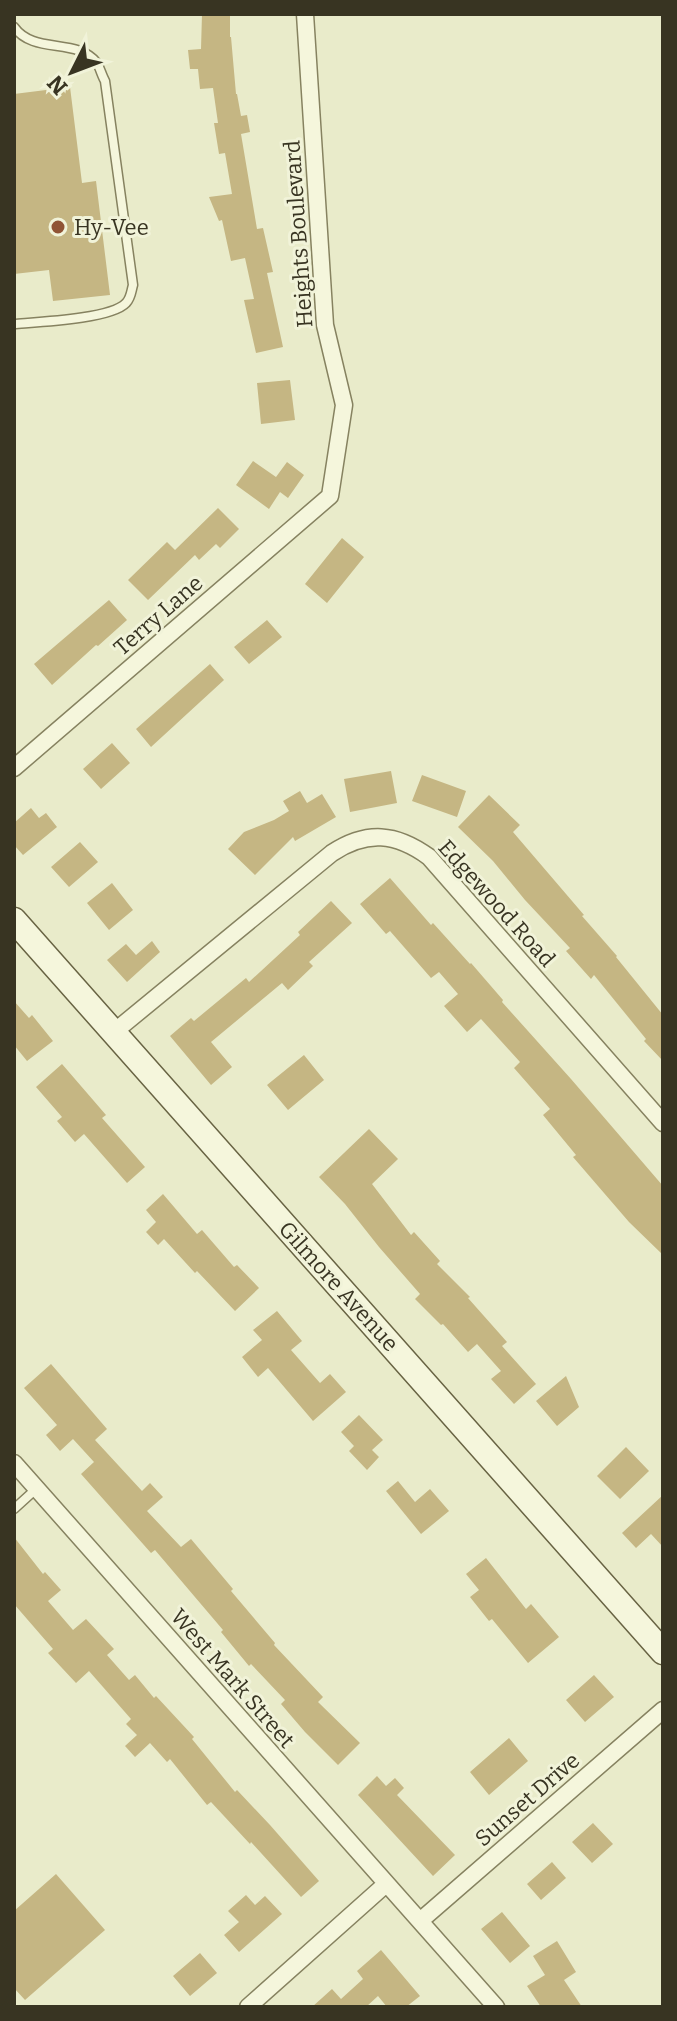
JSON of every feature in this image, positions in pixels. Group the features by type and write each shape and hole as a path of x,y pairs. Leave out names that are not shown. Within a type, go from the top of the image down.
{"street":[{"name":"Heights Boulevard","path":"305,14 325,325 344,405 330,496"},
{"name":"Terry Lane","path":"14,768 330,496"},
{"name":"Edgewood Road","path":"114,1032 332,853 364,838 388,838 411,844 429,857 663,1123"},
{"name":"Gilmore Avenue","path":"14,920 663,1652"},
{"name":"West Mark Street","path":"14,1463 496,2007"},
{"name":"Sunset Drive","path":"420,1921 663,1710"},
{"path":"248,2007 386,1884"}],"lane":[{"path":"14,27 20,35 35,43 77,49 96,62 105,81 133,285 129,300 118,309 14,324"},
{"path":"14,1509 36,1489"}],"building":[{"path":"202,14 230,14 236,94 241,116 247,115 250,132 241,134 257,229 263,228 273,272 267,273 283,347 256,353 244,300 254,299 245,258 231,261 222,220 219,221 209,197 232,194 225,153 219,154 213,88 200,89 198,69 190,69 188,50 201,49"},
{"name":"Hy-Vee","path":"70,87 82,183 96,181 110,295 53,301 49,270 14,274 14,94"},
{"path":"290,380 295,420 261,424 257,383"},
{"path":"253,461 276,477 287,462 304,475 288,498 280,492 269,509 236,485"},
{"path":"218,508 239,529 220,548 216,544 199,560 195,555 148,600 128,580 167,542 175,550"},
{"path":"342,538 364,557 327,603 305,584"},
{"path":"109,600 127,620 52,685 34,664"},
{"path":"267,620 282,637 249,664 234,647"},
{"path":"210,664 224,680 151,747 136,729"},
{"path":"112,743 130,763 101,789 83,769"},
{"path":"391,771 397,803 350,812 344,779"},
{"path":"422,775 466,791 457,817 412,801"},
{"path":"300,791 307,803 322,794 336,817 295,841 293,837 255,875 228,849 244,832 289,811 283,801"},
{"path":"489,795 520,825 513,832 663,1015 663,1061 594,975 591,979 566,951 570,948 493,861 458,827"},
{"path":"31,808 39,818 46,813 57,827 23,855 14,845 14,823"},
{"path":"80,842 98,862 69,887 51,867"},
{"path":"390,878 431,925 433,923 471,963 663,1186 663,1255 629,1222 573,1157 576,1155 543,1115 550,1109 514,1068 520,1062 481,1019 467,1032 444,1006 458,994 439,972 431,978 390,931 386,934 360,904"},
{"path":"112,883 133,910 109,930 87,903"},
{"path":"331,901 352,923 309,962 313,966 288,990 282,983 211,1042 232,1067 211,1085 170,1036 191,1018 194,1021 246,978 249,982 300,935 298,932"},
{"path":"152,941 160,952 127,982 107,960 126,944 136,955"},
{"path":"14,1001 29,1018 32,1015 53,1041 27,1061 14,1045"},
{"path":"304,1055 324,1080 288,1110 267,1085"},
{"path":"62,1064 106,1115 102,1118 145,1167 127,1183 84,1134 75,1142 57,1121 62,1117 36,1087"},
{"path":"369,1129 398,1159 372,1184 411,1235 414,1232 440,1261 437,1264 470,1297 507,1342 502,1346 536,1384 514,1404 491,1379 501,1371 477,1344 468,1352 415,1299 420,1294 319,1177"},
{"path":"163,1194 197,1234 202,1230 234,1267 237,1265 259,1288 235,1311 164,1239 158,1245 146,1232 156,1222 146,1210"},
{"path":"277,1311 302,1341 291,1350 320,1383 330,1374 346,1392 313,1421 268,1368 258,1377 242,1357 262,1340 253,1330"},
{"path":"51,1364 107,1429 95,1440 142,1491 150,1483 163,1497 147,1511 181,1547 191,1539 274,1645 323,1697 318,1702 360,1743 338,1765 281,1704 285,1700 251,1664 249,1666 221,1632 223,1630 155,1550 151,1553 81,1474 94,1462 73,1439 60,1451 46,1435 57,1425 24,1388"},
{"path":"566,1376 579,1407 557,1426 536,1401"},
{"path":"359,1415 383,1440 372,1450 379,1457 367,1470 349,1451 354,1446 341,1432"},
{"path":"626,1447 649,1471 620,1499 597,1476"},
{"path":"398,1481 415,1502 430,1489 449,1511 421,1534 386,1491"},
{"path":"663,1495 663,1547 651,1534 636,1548 622,1533"},
{"path":"14,1537 43,1574 45,1572 61,1590 48,1601 73,1630 86,1619 114,1649 107,1655 129,1680 135,1675 154,1698 156,1696 194,1737 192,1739 235,1792 237,1790 319,1881 301,1897 211,1802 207,1805 170,1759 167,1762 150,1743 135,1757 125,1746 137,1735 126,1724 131,1719 89,1671 76,1683 48,1653 53,1649 14,1604"},
{"path":"486,1558 526,1609 531,1604 559,1637 528,1663 470,1597 479,1590 466,1574"},
{"path":"594,1675 614,1697 585,1722 566,1700"},
{"path":"509,1738 528,1761 489,1795 470,1772"},
{"path":"377,1776 386,1786 395,1778 404,1788 397,1795 455,1855 433,1876 358,1795"},
{"path":"593,1823 613,1844 592,1863 572,1842"},
{"path":"552,1862 566,1878 541,1900 527,1884"},
{"path":"56,1874 105,1930 25,2000 14,1988 14,1911"},
{"path":"246,1895 255,1905 265,1896 282,1914 239,1952 224,1935 239,1922 228,1911"},
{"path":"502,1912 530,1946 510,1963 481,1929"},
{"path":"557,1941 576,1972 564,1980 582,2007 541,2007 527,1986 545,1975 533,1956"},
{"path":"381,1950 420,1996 406,2007 387,2007 378,1996 366,2007 312,2007 332,1989 341,1999 363,1979 357,1971"},
{"path":"200,1953 217,1973 190,1996 173,1976"}],"place":[{"name":"Hy-Vee","path":"58,227"}]}
